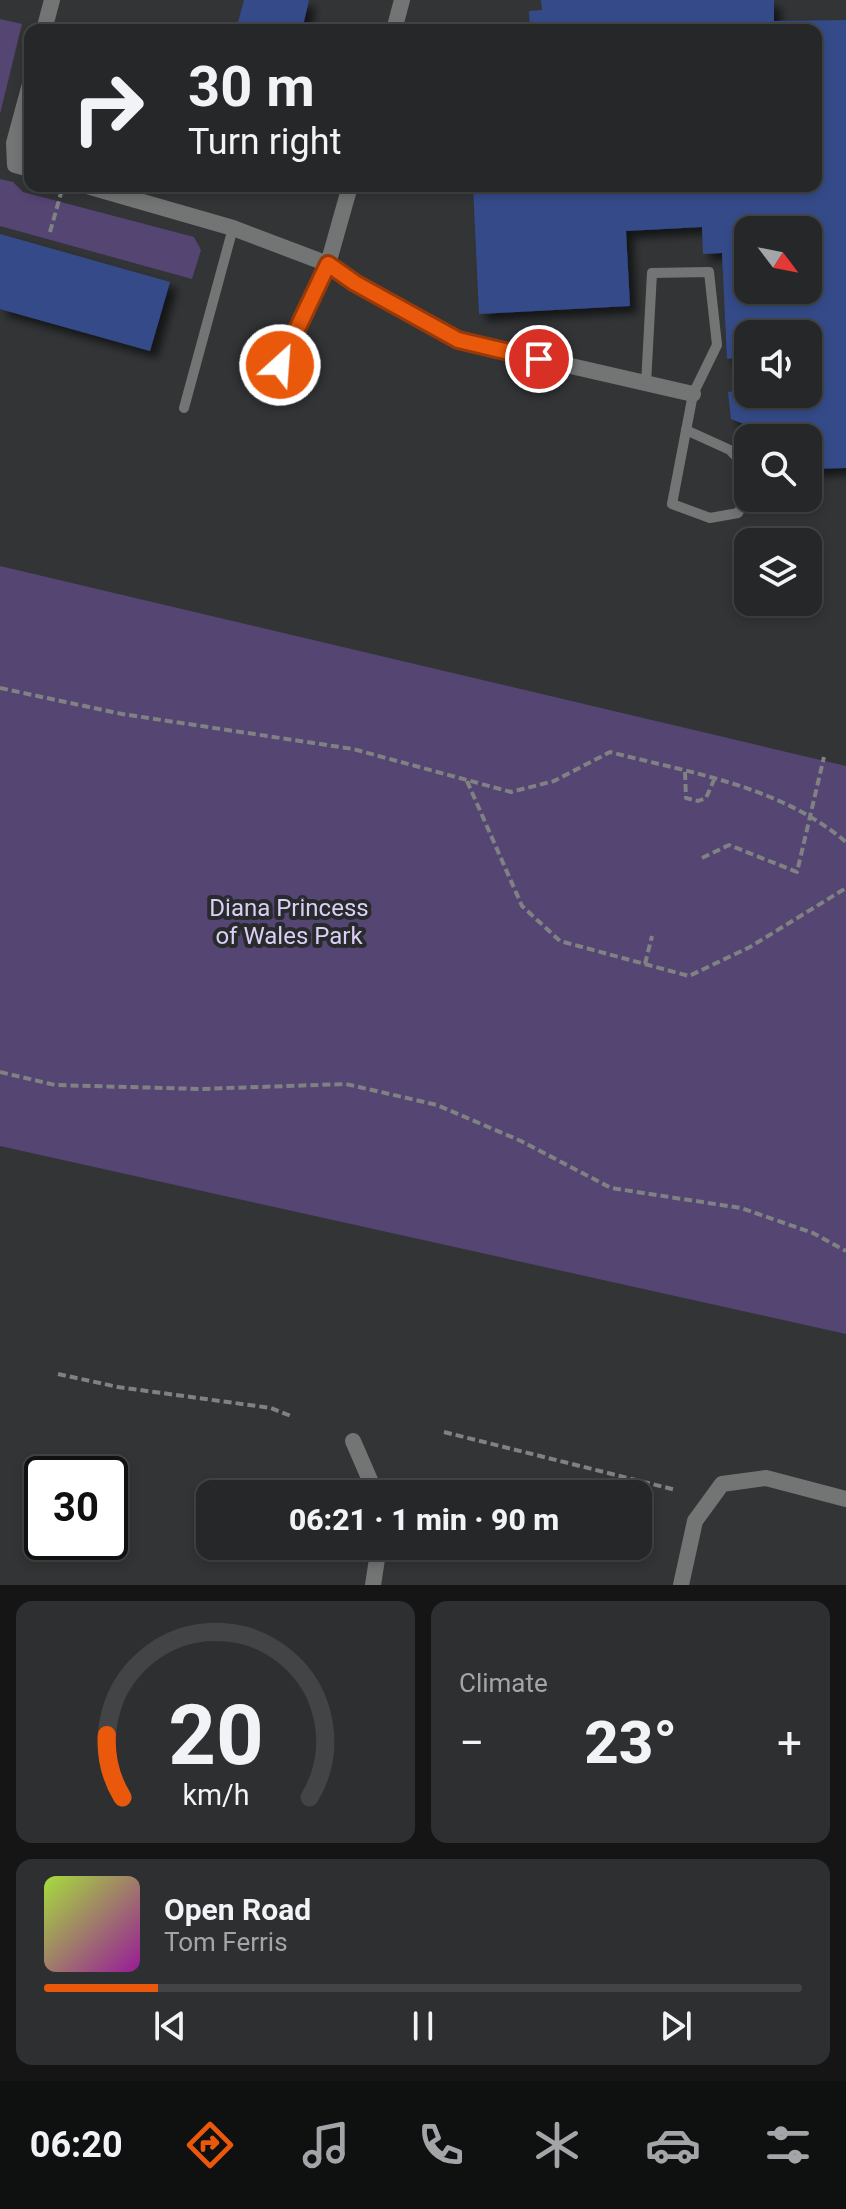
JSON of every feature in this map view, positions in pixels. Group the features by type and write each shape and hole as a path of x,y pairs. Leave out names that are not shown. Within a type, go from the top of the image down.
{"street":[{"path":"46,24 52,0"},
{"path":"396,24 402,0"},
{"path":"24,106 14,143 15,165 24,167"},
{"path":"108,192 233,228 328,264 355,283 458,340 693,394"},
{"path":"280,365 328,264 348,192"},
{"path":"353,1441 370,1480"},
{"path":"681,1585 695,1521 722,1484 766,1478 846,1499"},
{"path":"373,1585 377,1560"}],"lane":[{"path":"184,408 233,228"},
{"path":"646,384 652,273 709,272 717,345 693,394 672,504 710,518 739,512"},
{"path":"686,430 734,454"}],"path":[{"path":"50,232 61,192"},
{"path":"0,688 122,714 353,749 511,792 554,781 610,752 765,793 811,817 846,842"},
{"path":"702,858 729,845 797,872 824,757"},
{"path":"685,772 686,798 698,801 706,798 714,780"},
{"path":"467,781 522,906 560,941 689,976 750,947 846,888"},
{"path":"645,964 652,936"},
{"path":"0,1072 55,1085 201,1089 346,1084 437,1105 521,1141 611,1188 741,1208 813,1233 846,1251"},
{"path":"58,1374 118,1387 271,1408 291,1416"},
{"path":"444,1432 676,1490"}],"green space":[{"path":"0,19 22,24 0,114"},
{"path":"0,179 13,182 23,192 194,237 201,250 192,279 0,226"},
{"name":"Diana Princess of Wales Park","path":"0,566 846,766 846,1334 0,1146"}],"building":[{"path":"244,0 309,0 303,24 238,24"},
{"path":"541,0 774,0 774,21 846,20 846,468 822,469 822,424 744,424 731,419 728,392 734,391 734,408 822,408 822,320 734,320 734,358 727,359 722,253 703,254 702,227 626,231 630,306 479,314 473,192 822,192 822,24 530,24 529,11 542,10"},
{"path":"0,234 170,282 150,351 0,309"}],"route":[{"path":"280,365 328,264 355,283 458,340 539,359"}]}
